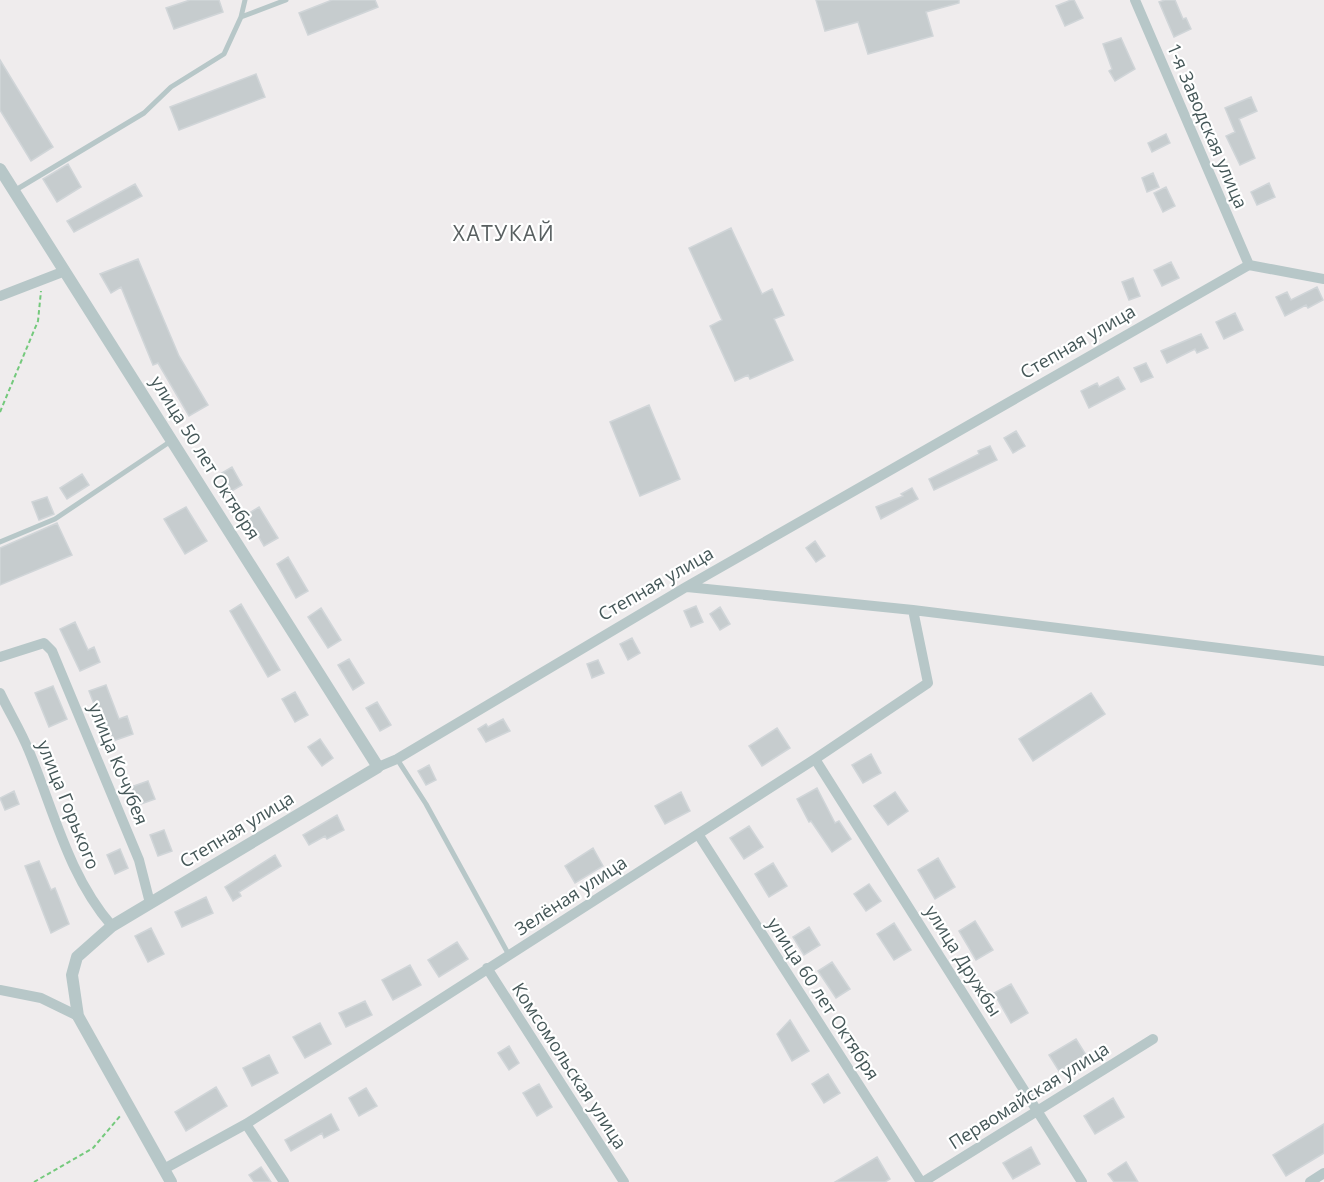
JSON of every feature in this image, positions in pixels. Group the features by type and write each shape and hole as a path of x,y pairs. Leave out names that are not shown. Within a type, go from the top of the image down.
{"street":[{"name":"1-я Заводская улица","path":"1135,0 1250,265"},
{"name":"улица 50 лет Октября","path":"0,169 378,767"},
{"path":"1250,265 1324,279"},
{"name":"Степная улица","path":"78,1016 72,975 77,957 112,926 686,587 1250,265"},
{"path":"0,296 65,271"},
{"path":"686,587 913,610 1324,661"},
{"name":"Зелёная улица","path":"164,1169 246,1124 815,759 928,683 913,610"},
{"name":"улица Кочубея","path":"0,657 44,643 52,651 73,696 139,860 150,903"},
{"name":"улица Горького","path":"0,693 29,751 64,845 92,903 112,926"},
{"name":"улица Дружбы","path":"815,759 1039,1110 1082,1182"},
{"name":"улица 60 лет Октября","path":"698,834 922,1182"},
{"name":"Комсомольская улица","path":"487,968 624,1182"},
{"path":"0,990 41,998 78,1016 171,1182"},
{"name":"Первомайская улица","path":"922,1182 1153,1039"},
{"path":"246,1124 284,1182"},
{"path":"1310,1182 1324,1173"}],"lane":[{"path":"14,191 144,112 171,87 224,54 242,17 245,0"},
{"path":"242,17 286,0"},
{"path":"0,542 55,519 172,440"},
{"path":"397,759 426,804 509,955"}],"path":[{"path":"0,412 38,321 42,280"},
{"path":"34,1182 93,1148 129,1106"}],"building":[{"path":"190,0 219,0 223,12 174,29 166,8"},
{"path":"332,0 375,0 378,7 308,35 299,13"},
{"path":"816,0 959,0 959,3 926,12 933,36 868,54 858,22 825,31"},
{"path":"1074,0 1083,18 1065,26 1056,6"},
{"path":"1175,0 1183,19 1186,18 1191,29 1174,37 1159,2"},
{"path":"1121,38 1135,69 1115,81 1109,71 1112,69 1103,44"},
{"path":"0,60 53,147 31,161 0,110"},
{"path":"256,74 265,97 179,130 170,107"},
{"path":"1251,97 1257,111 1239,119 1255,158 1240,165 1226,136 1235,132 1225,108"},
{"path":"1166,134 1170,143 1152,152 1148,143"},
{"path":"68,164 81,187 57,202 43,179"},
{"path":"1153,173 1159,187 1147,192 1142,178"},
{"path":"1269,183 1275,197 1257,205 1251,192"},
{"path":"135,184 142,196 74,232 67,221"},
{"path":"1166,187 1175,206 1163,212 1154,193"},
{"path":"731,228 762,294 772,289 784,315 774,319 793,360 750,379 748,375 735,381 710,326 722,320 689,248"},
{"path":"138,259 179,356 208,405 189,416 158,363 153,365 121,287 111,293 100,274"},
{"path":"1171,262 1179,278 1162,286 1154,270"},
{"path":"1133,278 1140,296 1129,300 1122,282"},
{"path":"1317,287 1323,300 1308,308 1306,305 1285,316 1276,297 1287,292 1291,300"},
{"path":"1235,313 1243,330 1224,339 1216,322"},
{"path":"1201,334 1208,348 1197,353 1195,349 1167,363 1161,351"},
{"path":"1146,363 1153,377 1141,382 1134,368"},
{"path":"1118,377 1125,389 1089,408 1081,391 1097,383 1099,387"},
{"path":"649,405 680,479 640,496 610,422"},
{"path":"1016,431 1025,446 1013,453 1004,438"},
{"path":"990,446 997,460 934,490 929,479 979,454 978,451"},
{"path":"232,467 242,485 230,492 220,474"},
{"path":"82,474 89,485 67,499 60,488"},
{"path":"912,488 918,499 881,519 876,507 903,496 901,494"},
{"path":"47,497 54,514 39,520 32,502"},
{"path":"186,507 207,541 185,554 164,519"},
{"path":"259,507 278,538 264,546 246,515"},
{"path":"57,523 72,555 0,585 0,548"},
{"path":"815,541 825,556 816,562 806,548"},
{"path":"288,557 308,591 296,598 277,564"},
{"path":"241,604 280,670 268,677 230,611"},
{"path":"696,606 703,622 691,627 684,611"},
{"path":"720,607 730,624 720,630 710,614"},
{"path":"321,608 341,640 328,648 308,617"},
{"path":"75,622 88,650 94,647 100,662 80,671 60,629"},
{"path":"632,638 640,653 628,660 620,644"},
{"path":"349,659 364,683 353,690 338,665"},
{"path":"598,660 604,673 592,678 587,664"},
{"path":"106,685 119,719 127,716 133,734 113,741 103,715 99,717 89,691"},
{"path":"53,686 67,719 49,727 35,693"},
{"path":"295,692 308,715 295,722 282,699"},
{"path":"1091,693 1105,714 1033,761 1019,739"},
{"path":"377,702 391,725 380,731 366,708"},
{"path":"503,719 510,731 486,742 478,729 486,724 488,727"},
{"path":"777,728 790,748 762,766 749,746"},
{"path":"320,739 333,758 322,766 308,747"},
{"path":"871,754 881,773 863,783 852,765"},
{"path":"429,765 436,780 426,785 418,771"},
{"path":"148,781 155,799 138,805 131,787"},
{"path":"817,788 835,823 839,821 851,839 832,852 811,821 809,822 797,799"},
{"path":"14,791 19,804 5,810 0,798"},
{"path":"681,792 690,811 665,824 655,806"},
{"path":"895,792 908,811 888,825 874,806"},
{"path":"337,815 344,830 327,839 325,836 309,845 303,835"},
{"path":"749,826 763,847 744,859 730,838"},
{"path":"164,830 172,851 158,856 150,835"},
{"path":"593,848 603,866 575,883 565,866"},
{"path":"120,849 128,868 115,874 107,855"},
{"path":"275,855 281,866 239,892 241,896 233,901 225,887"},
{"path":"938,858 955,887 935,899 918,870"},
{"path":"39,861 51,890 55,888 69,924 51,933 25,866"},
{"path":"773,863 787,886 769,897 755,874"},
{"path":"869,884 881,901 866,911 854,894"},
{"path":"206,897 213,913 182,927 175,912"},
{"path":"975,921 993,950 976,960 959,931"},
{"path":"894,923 911,950 894,960 877,934"},
{"path":"809,927 820,945 804,955 793,937"},
{"path":"151,928 164,954 148,962 135,936"},
{"path":"457,942 468,959 439,977 428,960"},
{"path":"832,962 850,989 836,998 818,971"},
{"path":"410,965 421,985 393,1000 382,980"},
{"path":"1011,984 1028,1013 1011,1023 994,993"},
{"path":"365,1001 372,1015 346,1027 339,1013"},
{"path":"790,1020 809,1051 792,1061 777,1034"},
{"path":"320,1023 331,1044 305,1058 293,1037"},
{"path":"1076,1039 1086,1055 1059,1071 1049,1055"},
{"path":"509,1046 519,1063 509,1070 498,1053"},
{"path":"269,1055 278,1073 252,1086 243,1068"},
{"path":"828,1074 840,1093 824,1103 812,1084"},
{"path":"539,1084 552,1107 537,1116 523,1093"},
{"path":"216,1087 227,1106 186,1131 175,1112"},
{"path":"366,1088 377,1106 359,1116 349,1098"},
{"path":"1113,1098 1124,1117 1095,1134 1084,1116"},
{"path":"331,1114 339,1130 324,1138 322,1133 291,1151 285,1140"},
{"path":"1324,1124 1324,1153 1286,1176 1273,1155"},
{"path":"1031,1147 1040,1164 1013,1179 1003,1163"},
{"path":"877,1157 890,1179 885,1182 835,1182"},
{"path":"1126,1162 1138,1182 1114,1182 1108,1174"},
{"path":"261,1167 271,1182 254,1182 249,1175"}],"district":[{"name":"ХАТУКАЙ","path":"504,234"}]}
